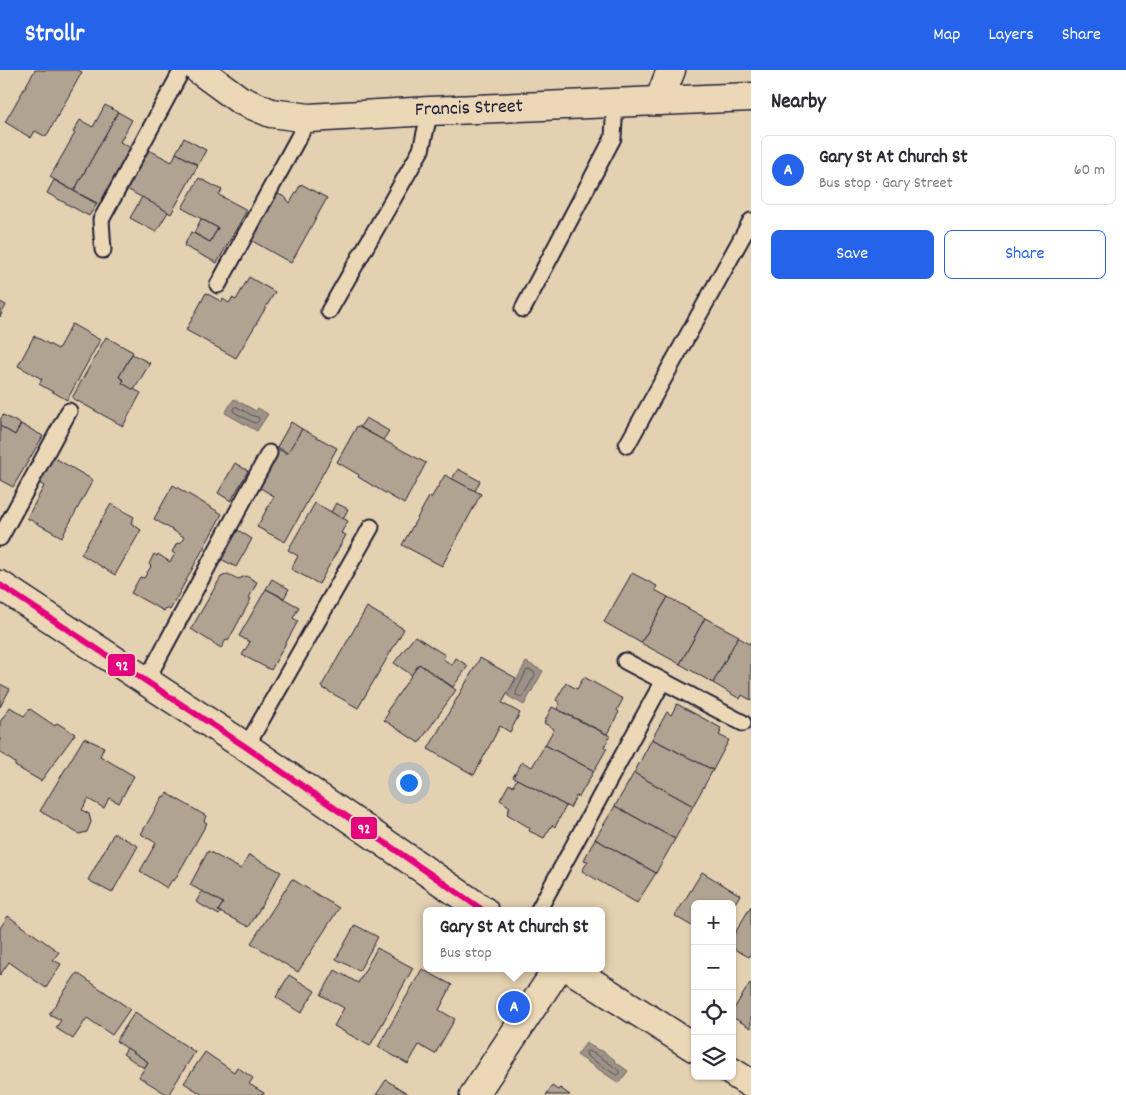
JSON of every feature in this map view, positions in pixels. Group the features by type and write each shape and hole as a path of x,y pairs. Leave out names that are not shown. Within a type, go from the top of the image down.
{"street":[{"name":"Francis Street","path":"199,70 240,100 271,113 308,118 751,97"},
{"path":"659,101 671,70"},
{"path":"0,585 246,747 478,907"},
{"path":"474,1095 555,972"},
{"path":"575,972 691,1045"},
{"path":"736,1075 751,1084"}],"lane":[{"path":"103,250 102,220 182,70"},
{"path":"523,309 612,138 615,103"},
{"path":"329,311 422,150 430,111"},
{"path":"218,285 308,118"},
{"path":"626,445 751,221"},
{"path":"0,538 69,411"},
{"path":"146,681 269,453"},
{"path":"246,747 371,527"},
{"path":"625,661 743,723"},
{"path":"540,907 663,681"}],"water":[{"path":"234,399 256,411 258,408 268,414 257,431 225,413"},
{"path":"526,662 543,671 524,705 508,696"},
{"path":"586,1043 601,1050 628,1071 619,1083 577,1055"}],"building":[{"path":"35,70 78,70 82,72 46,137 35,131 31,138 5,122"},
{"path":"105,105 118,112 74,191 50,177 75,133 73,132 80,120 93,127"},
{"path":"118,112 132,120 120,142 131,148 124,160 126,161 101,205 74,191"},
{"path":"184,138 206,150 198,165 176,153"},
{"path":"149,150 172,162 176,153 198,165 171,214 127,189"},
{"path":"199,178 222,190 219,195 247,210 217,263 184,246 191,232 210,242 218,228 182,208"},
{"path":"54,180 97,204 89,216 47,193"},
{"path":"301,184 327,198 291,263 249,239 270,196 278,194 285,197 290,203"},
{"path":"142,197 168,212 156,232 130,218"},
{"path":"201,219 218,228 210,242 194,233"},
{"path":"249,277 275,292 236,358 186,330 206,293 222,302 223,299 229,303 232,298 236,300"},
{"path":"0,302 6,305 0,317"},
{"path":"72,324 100,340 67,400 39,384 42,379 18,366 34,336 58,349"},
{"path":"106,337 133,352 119,377 124,380 122,383 141,393 123,426 72,398"},
{"path":"132,354 150,363 134,390 122,383 124,380 119,377"},
{"path":"3,415 21,424 15,435 0,426 0,420"},
{"path":"366,418 389,431 383,440 360,427"},
{"path":"291,422 302,429 288,453 277,447"},
{"path":"21,424 43,436 13,487 0,480 0,426 15,435"},
{"path":"357,426 426,463 404,504 358,477 359,475 337,462"},
{"path":"302,429 337,448 285,542 257,527 274,496 255,485 276,448 287,454"},
{"path":"53,457 93,480 62,537 27,518 44,486 39,483"},
{"path":"235,463 248,471 231,501 218,493"},
{"path":"458,469 480,481 475,491 452,479"},
{"path":"445,475 481,494 442,566 402,545 429,497 431,498"},
{"path":"173,485 222,514 170,610 166,608 164,611 131,593 140,577 144,578 151,566 149,564 154,554 157,556 158,554 170,562 175,554 172,552 177,543 180,544 184,537 154,519"},
{"path":"315,503 348,521 341,533 346,535 319,584 291,569 298,556 288,550"},
{"path":"336,503 348,509 343,519 331,512"},
{"path":"111,504 134,517 131,523 141,530 115,575 81,554"},
{"path":"238,530 252,539 236,567 221,559"},
{"path":"632,573 657,586 655,590 668,597 641,643 604,622"},
{"path":"228,574 238,579 246,576 257,582 249,598 251,599 228,641 226,640 221,648 191,629 221,577"},
{"path":"272,579 289,589 284,598 266,589"},
{"path":"266,589 299,607 293,618 298,621 271,670 242,655 250,642 239,636"},
{"path":"668,597 705,618 680,664 641,643"},
{"path":"367,607 404,629 358,708 321,687"},
{"path":"705,618 739,636 713,683 680,664"},
{"path":"415,636 445,655 443,659 452,665 456,658 468,666 453,687 419,664 412,675 394,663"},
{"path":"738,637 749,644 751,641 751,700 742,695 740,699 713,683"},
{"path":"480,658 516,678 502,703 520,713 510,732 500,726 474,775 428,749"},
{"path":"419,664 456,690 419,743 384,720 389,712 387,711"},
{"path":"584,677 623,699 617,710 619,712 607,734 557,709 560,703 556,700 566,683 577,689"},
{"path":"0,684 10,689 0,707"},
{"path":"677,704 721,728 719,735 729,740 713,770 652,739 667,712 671,715"},
{"path":"10,707 24,716 30,709 55,726 57,723 75,734 41,781 15,766 15,763 0,752 0,722"},
{"path":"552,707 610,736 604,747 607,748 594,771 545,745 554,729 544,723"},
{"path":"84,738 104,747 100,756 134,776 119,803 109,798 104,808 88,799 82,810 89,814 91,822 87,832 79,834 40,811"},
{"path":"652,739 713,770 693,806 634,773"},
{"path":"545,745 594,771 579,797 576,796 570,808 513,777 522,762 532,767"},
{"path":"634,773 693,806 675,839 615,806"},
{"path":"517,779 566,806 555,827 552,825 544,838 529,831 530,828 507,814 510,807 500,800 509,784 513,786"},
{"path":"167,793 206,816 204,821 207,823 174,881 172,880 167,888 140,871 156,843 141,834 163,796"},
{"path":"615,806 675,839 656,873 595,839"},
{"path":"114,833 138,846 112,893 88,880"},
{"path":"595,839 656,873 637,903 582,871 588,861 584,860"},
{"path":"208,851 241,869 249,855 281,872 249,927 218,911 223,903 190,885"},
{"path":"702,872 740,895 736,902 691,900 691,926 675,916"},
{"path":"292,879 339,908 298,972 251,943"},
{"path":"202,891 223,903 218,911 221,912 219,915 196,902"},
{"path":"751,906 751,953 749,957 736,950 736,931"},
{"path":"8,916 59,952 53,960 61,964 46,988 9,962 0,975 0,928"},
{"path":"355,925 378,937 359,971 336,959"},
{"path":"377,948 413,968 370,1046 334,1026 344,1008 321,995 335,970 358,983"},
{"path":"422,969 423,972 428,972 452,985 439,1010 455,1019 435,1054 419,1045 408,1064 378,1047"},
{"path":"77,973 130,1009 112,1035 87,1018 73,1039 56,1028 61,1020 49,1014"},
{"path":"289,975 315,991 301,1013 276,997"},
{"path":"750,983 751,1028 736,1019 736,1006"},
{"path":"135,1012 195,1052 168,1095 139,1077 148,1062 116,1041"},
{"path":"127,1048 148,1062 144,1068 123,1054"},
{"path":"205,1052 234,1072 237,1067 253,1078 249,1084 264,1093 263,1095 203,1095 184,1083"},
{"path":"386,1080 410,1095 376,1095"},
{"path":"552,1086 558,1090 560,1088 570,1095 546,1095"}],"transit line":[{"name":"92","path":"0,585 246,747 478,907"}],"place":[{"name":"Gary St At Church St","path":"514,1007"}]}
